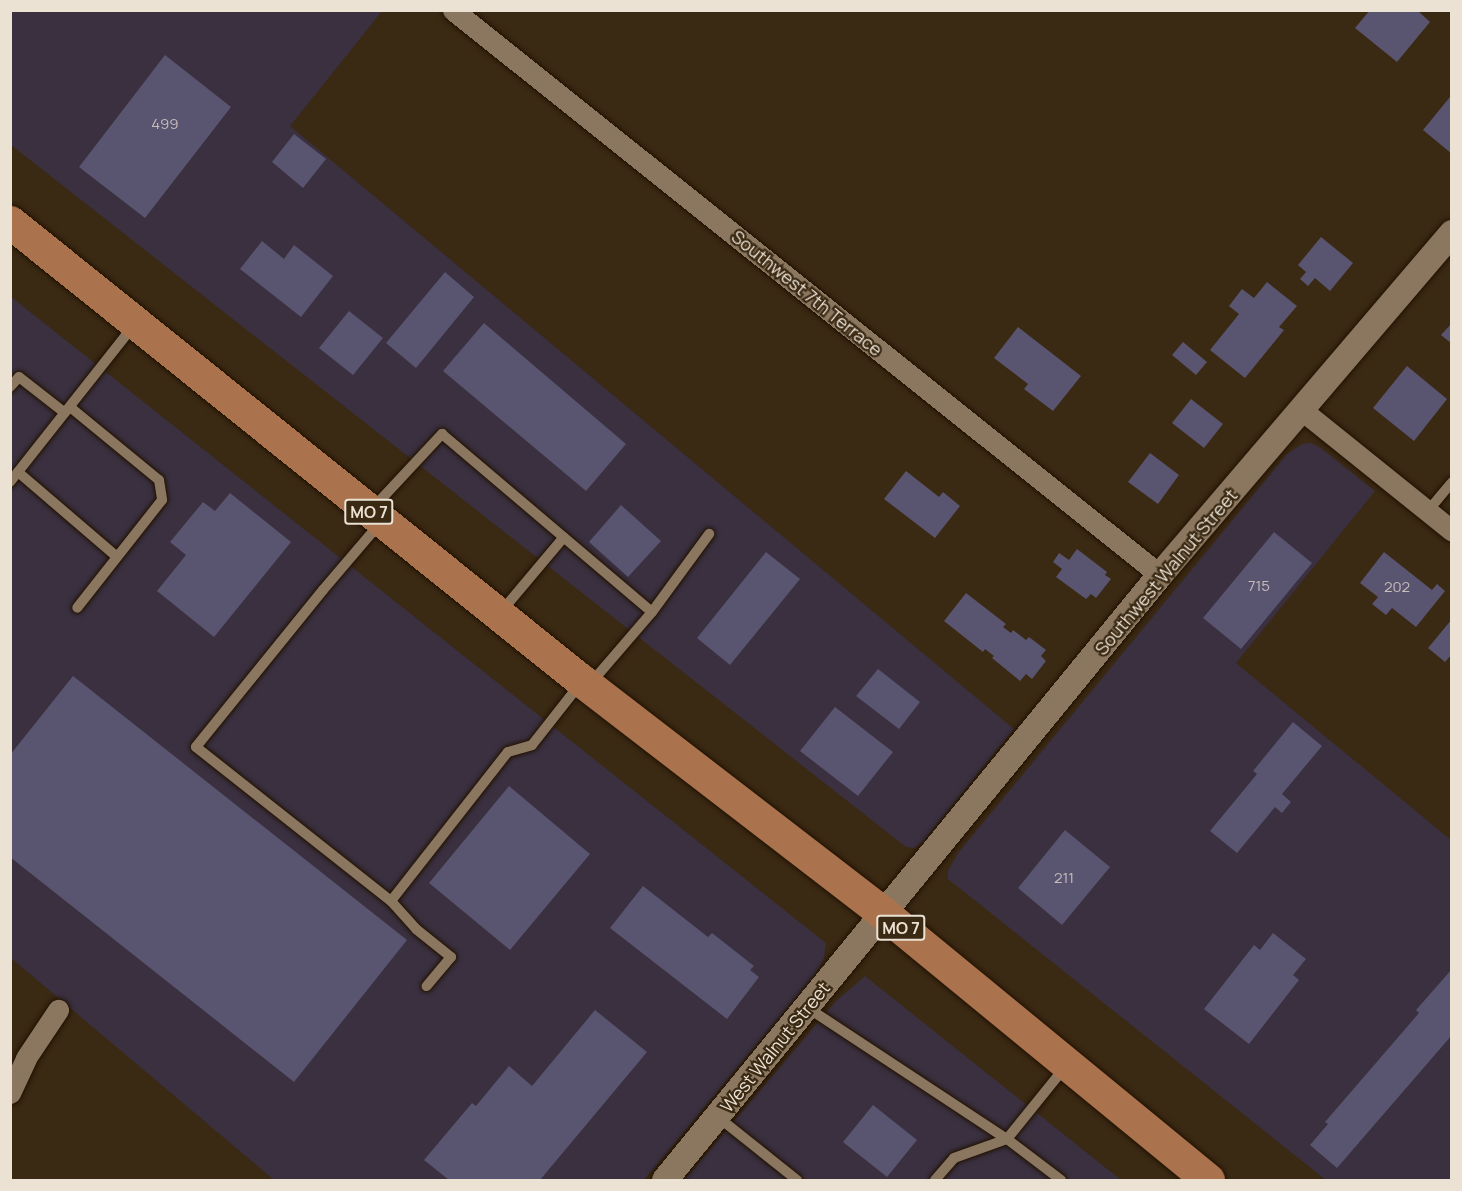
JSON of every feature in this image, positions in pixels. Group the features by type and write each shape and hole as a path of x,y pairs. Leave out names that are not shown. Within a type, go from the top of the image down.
{"main road":[{"name":"MO 7","path":"10,222 137,321 375,517 585,684 882,912 1067,1065 1195,1177"}],"street":[{"name":"Southwest 7th Terrace","path":"453,10 1161,575"},
{"name":"Southwest Walnut Street","path":"882,912 998,777 1161,575 1303,411 1452,233"},
{"path":"1303,411 1452,531"},
{"name":"West Walnut Street","path":"665,1180 808,1008 882,912"},
{"path":"10,1093 26,1058 58,1010"}],"lane":[{"path":"10,482 137,321"},
{"path":"10,387 19,377 68,410 159,480 162,500 77,608"},
{"path":"427,986 451,957 416,929 391,901 196,747 442,434 652,612"},
{"path":"18,472 117,557"},
{"path":"1427,512 1452,482"},
{"path":"391,901 508,752 532,745 652,612 709,534"},
{"path":"498,615 564,537"},
{"path":"808,1008 1007,1139 1061,1180"},
{"path":"935,1180 954,1158 1007,1139 1067,1065"},
{"path":"718,1117 797,1180"}],"shaded area":[{"path":"10,11 382,11 290,126 1014,729 922,843 914,848 906,847 11,145"},
{"path":"10,296 826,943 824,958 815,975 644,1180 274,1180 11,958"},
{"path":"1311,443 1321,448 1375,491 1236,663 1451,840 1451,1180 1326,1180 948,879 948,871 958,853 1287,454 1302,444"},
{"path":"865,976 1121,1180 684,1180 836,1001"}],"building":[{"path":"1370,10 1417,10 1430,22 1397,62 1355,28"},
{"path":"165,55 231,107 145,218 79,167"},
{"path":"1450,97 1452,98 1452,154 1423,130"},
{"path":"294,134 326,159 303,188 272,162"},
{"path":"1321,237 1353,263 1330,291 1315,278 1308,286 1300,279 1306,272 1298,265"},
{"path":"262,241 284,259 294,245 333,276 301,317 240,269"},
{"path":"445,272 474,297 416,368 386,343"},
{"path":"1267,282 1297,306 1279,327 1284,330 1245,378 1210,350 1239,314 1229,306 1242,289 1254,298"},
{"path":"349,311 383,338 353,375 319,348"},
{"path":"484,323 626,444 586,491 443,371"},
{"path":"1452,323 1452,344 1441,335"},
{"path":"1018,327 1081,376 1053,411 1024,389 1028,384 994,358"},
{"path":"1183,342 1207,362 1196,375 1172,355"},
{"path":"1407,366 1447,399 1414,441 1373,408"},
{"path":"1191,399 1223,424 1204,448 1172,423"},
{"path":"1150,453 1179,475 1158,504 1128,482"},
{"path":"906,471 939,497 943,492 960,506 935,538 884,499"},
{"path":"230,493 291,542 214,637 157,591 186,555 170,542 203,502 215,511"},
{"path":"621,505 661,541 628,577 589,542"},
{"path":"1274,532 1312,563 1241,649 1203,618"},
{"path":"1077,549 1107,572 1105,575 1111,579 1096,598 1091,594 1086,599 1056,577 1062,569 1053,562 1059,553 1069,560"},
{"path":"766,552 800,579 730,665 697,638"},
{"path":"1384,552 1432,590 1437,584 1445,591 1416,627 1392,608 1386,615 1372,604 1378,597 1360,583"},
{"path":"966,593 1006,624 1003,627 1011,633 1013,630 1026,640 1029,637 1046,650 1041,656 1046,661 1032,679 1026,674 1020,681 992,658 994,656 985,649 983,652 944,621"},
{"path":"1452,619 1452,654 1445,662 1428,648"},
{"path":"878,669 920,702 899,729 856,696"},
{"path":"73,676 407,940 294,1082 10,857 10,755"},
{"path":"835,707 893,752 858,796 800,751"},
{"path":"1293,722 1322,746 1282,794 1291,802 1282,813 1275,807 1237,853 1210,831 1257,774 1253,771"},
{"path":"509,786 590,854 510,950 429,883"},
{"path":"1065,830 1110,867 1062,925 1018,888"},
{"path":"643,886 708,937 712,933 754,966 750,970 759,977 727,1019 610,928"},
{"path":"1273,933 1306,959 1293,975 1299,980 1249,1044 1204,1009 1254,945 1260,950"},
{"path":"1452,969 1452,1035 1337,1168 1310,1145 1328,1124 1325,1122 1419,1013 1416,1010"},
{"path":"595,1010 647,1052 540,1180 449,1180 424,1160 472,1103 476,1106 509,1066 532,1086"},
{"path":"873,1105 917,1140 887,1177 843,1142"}]}
